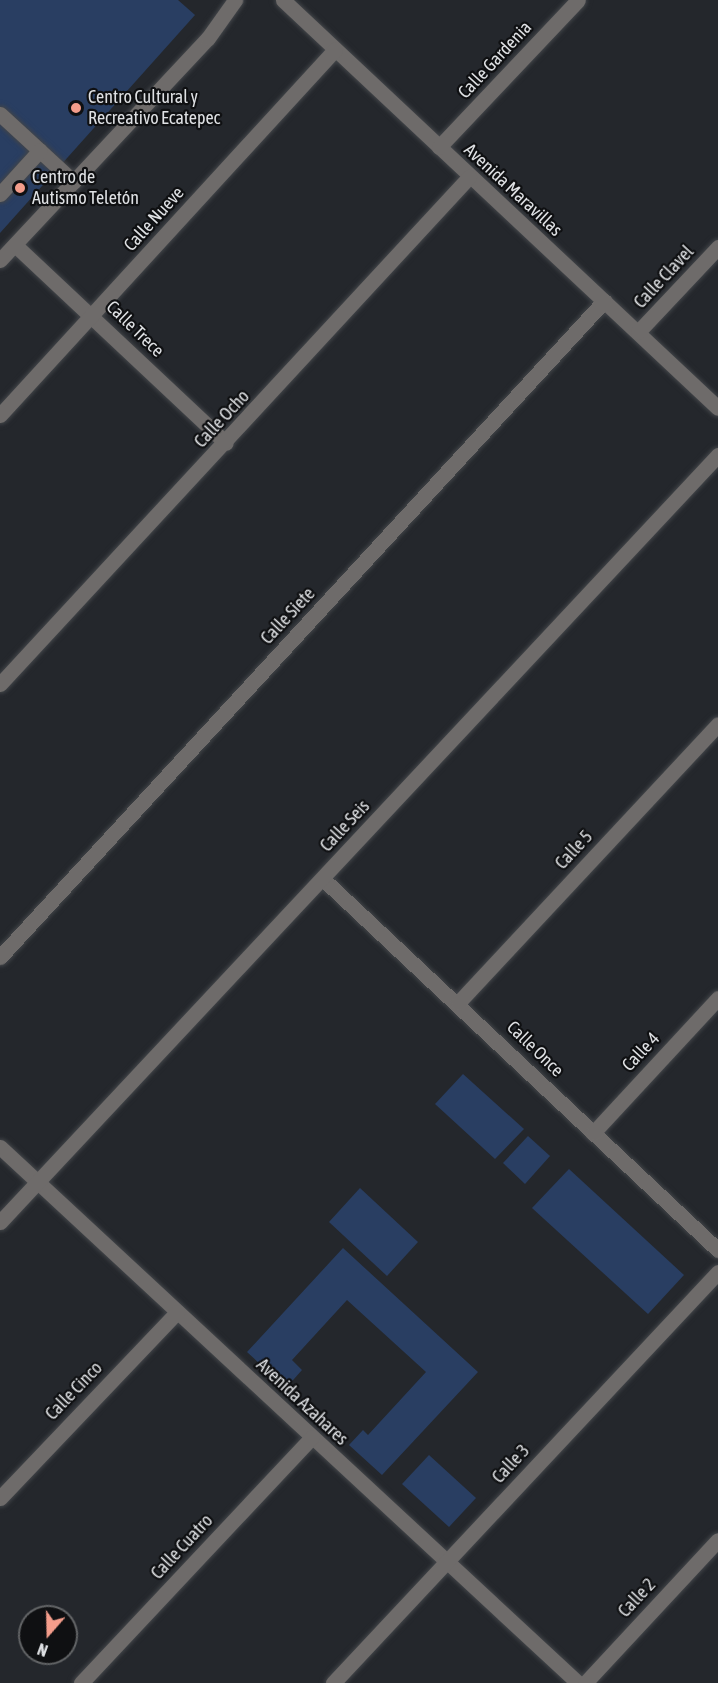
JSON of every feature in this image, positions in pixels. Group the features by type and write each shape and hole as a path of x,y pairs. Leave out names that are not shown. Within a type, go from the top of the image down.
{"street":[{"path":"0,260 208,39 235,0"},
{"name":"Avenida Maravillas","path":"283,0 469,177 718,408"},
{"name":"Calle Gardenia","path":"439,147 578,0"},
{"name":"Calle Nueve","path":"0,415 335,49"},
{"path":"0,114 74,182"},
{"path":"0,194 40,150"},
{"name":"Calle Ocho","path":"0,684 226,443 469,177"},
{"name":"Calle Trece","path":"15,245 226,443"},
{"name":"Calle Clavel","path":"638,332 718,247"},
{"name":"Calle Siete","path":"0,957 604,301"},
{"name":"Calle Seis","path":"0,1222 718,455"},
{"name":"Calle 5","path":"458,1002 718,724"},
{"name":"Calle Once","path":"323,879 458,1002 718,1250"},
{"name":"Calle 4","path":"593,1133 718,998"},
{"name":"Avenida Azahares","path":"0,1148 578,1683"},
{"name":"Calle 3","path":"333,1683 718,1272"},
{"name":"Calle Cinco","path":"0,1498 177,1312"},
{"name":"Calle Cuatro","path":"81,1683 312,1437"},
{"name":"Calle 2","path":"585,1683 718,1540"}],"building":[{"name":"Centro Cultural y Recreativo Ecatepec","path":"0,0 178,0 195,15 0,233"},
{"path":"463,1074 524,1129 495,1159 435,1104"},
{"path":"528,1136 550,1156 525,1184 503,1163"},
{"path":"569,1169 684,1275 648,1314 532,1208"},
{"path":"360,1188 418,1242 387,1276 329,1222"},
{"path":"343,1248 478,1372 382,1475 349,1445 363,1430 368,1435 426,1372 347,1300 292,1360 302,1370 286,1388 247,1352"},
{"path":"429,1455 476,1498 449,1527 402,1484"}],"place":[{"name":"Centro Cultural y Recreativo Ecatepec","path":"76,108"},
{"name":"Centro de Autismo Teletón","path":"20,188"}]}
